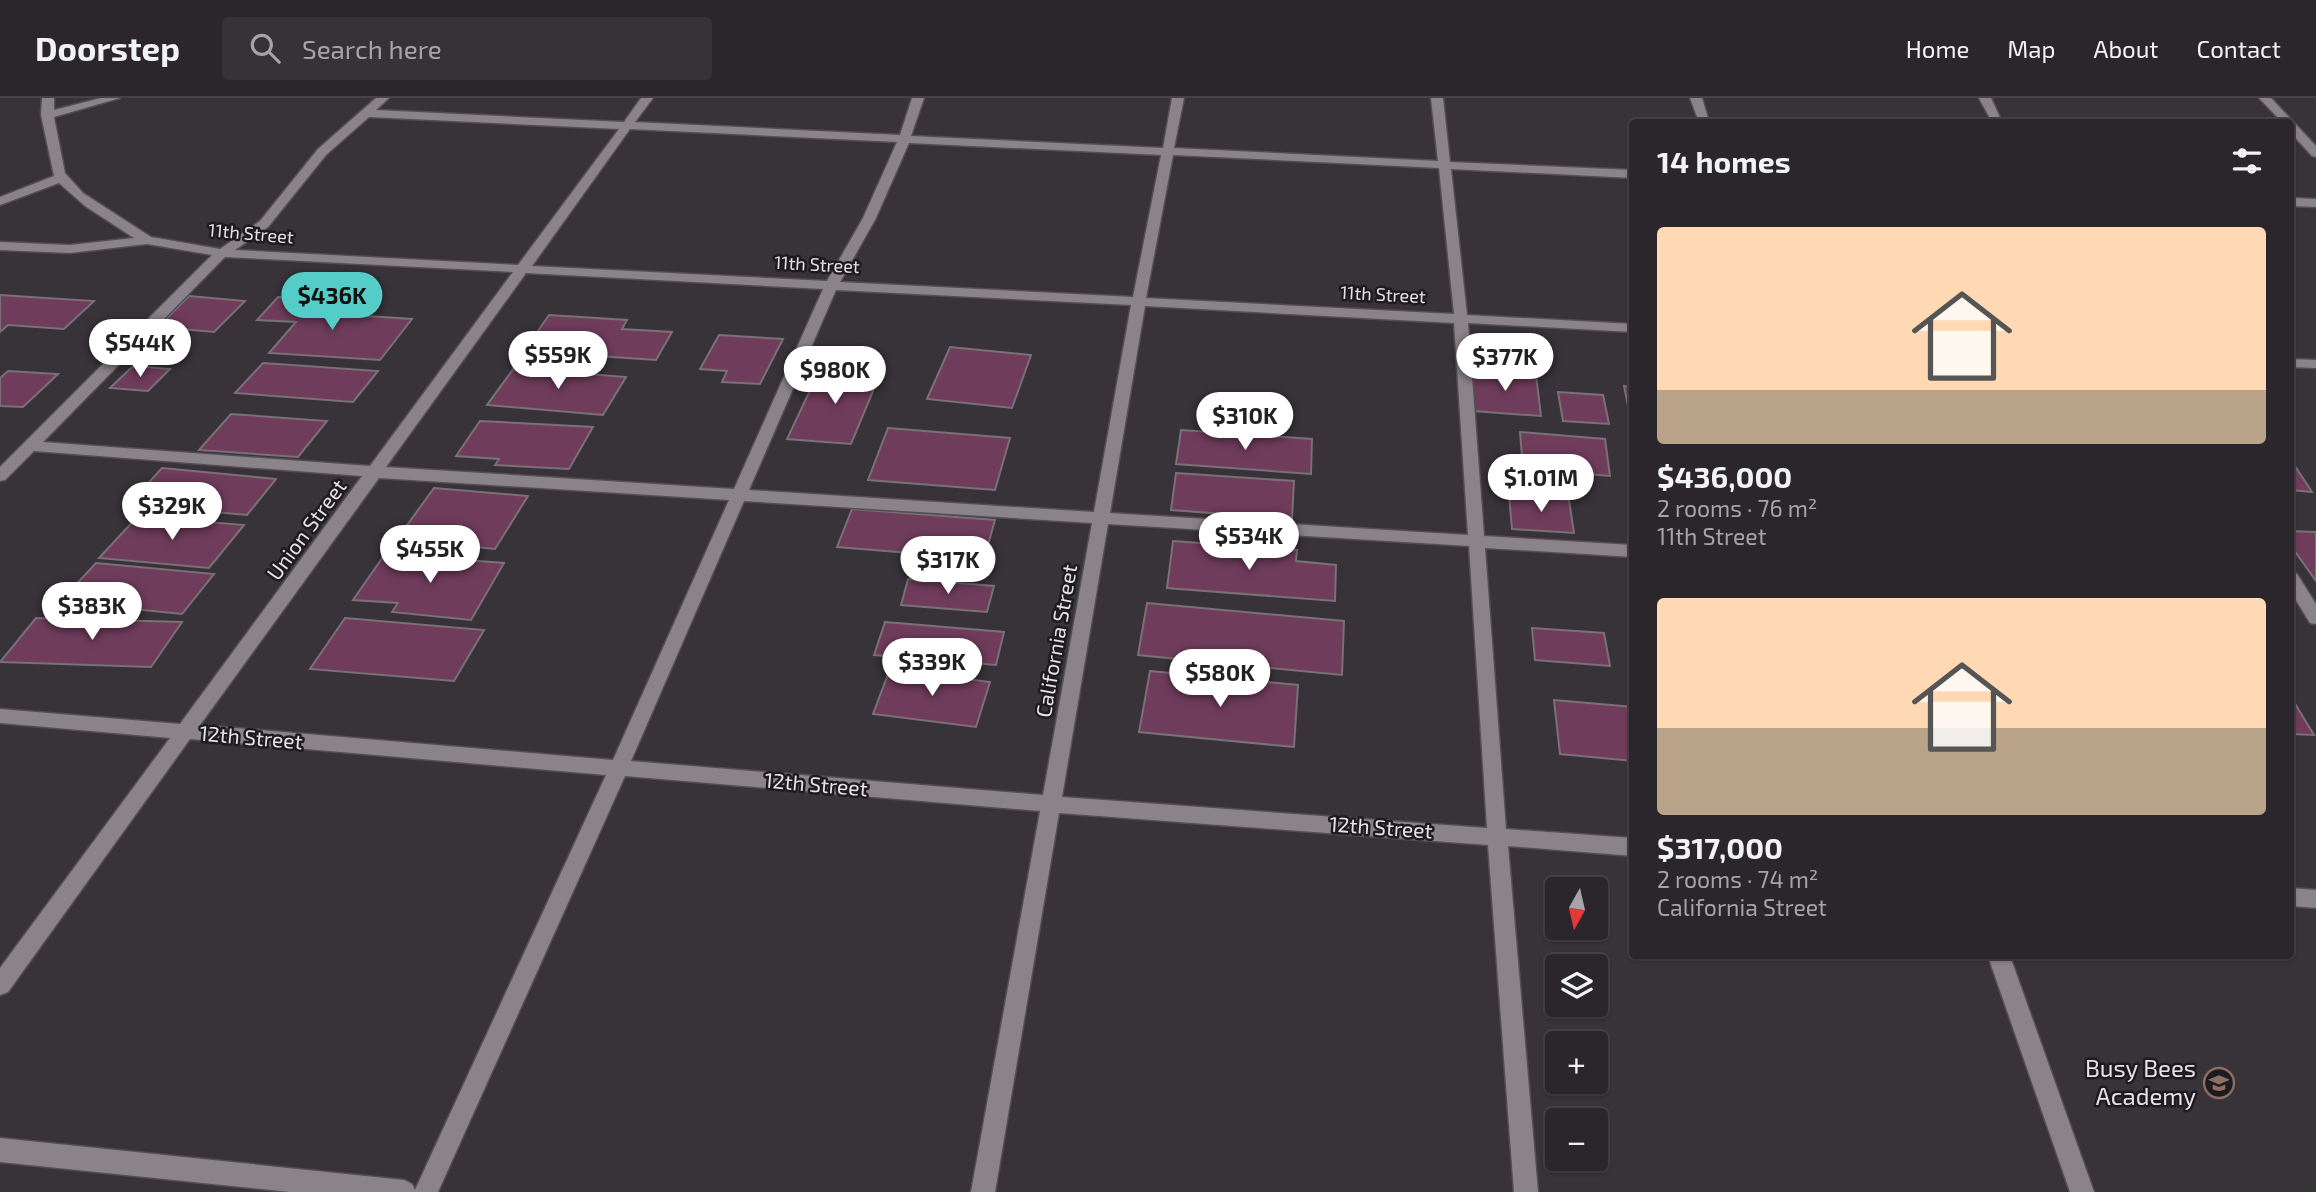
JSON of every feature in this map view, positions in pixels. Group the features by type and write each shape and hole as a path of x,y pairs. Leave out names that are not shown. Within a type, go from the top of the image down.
{"street":[{"path":"48,98 47,116 60,178 97,209 147,240"},
{"path":"47,116 114,98"},
{"path":"0,477 222,254 264,223 323,152 383,98"},
{"name":"Union Street","path":"0,985 647,98"},
{"path":"426,1192 619,768 831,285 856,247 905,141 918,98"},
{"name":"California Street","path":"983,1192 1139,301 1178,98"},
{"path":"1437,98 1461,319 1497,837 1526,1192"},
{"path":"1696,98 1703,119"},
{"path":"1985,98 1996,119"},
{"path":"2265,98 2284,119"},
{"path":"366,113 1629,174"},
{"path":"2294,129 2316,153"},
{"path":"0,201 60,178"},
{"path":"2294,202 2316,203"},
{"name":"11th Street","path":"0,246 70,249 147,240 222,254 1629,328"},
{"path":"2294,363 2316,364"},
{"path":"30,446 375,472 740,493 1101,520 1629,551"},
{"path":"2299,589 2316,618"},
{"name":"12th Street","path":"0,716 1052,804 1629,847"},
{"path":"2294,897 2316,899"},
{"path":"2000,959 2082,1192"},
{"path":"0,1150 404,1192"}],"building":[{"path":"0,295 94,301 64,329 8,325 0,332"},
{"path":"189,296 245,301 214,332 158,327"},
{"path":"278,297 316,299 304,312 412,319 380,360 269,353 296,322 257,320"},
{"path":"549,315 627,320 622,329 672,332 656,360 524,351"},
{"path":"719,335 783,339 760,384 722,382 727,371 700,369"},
{"path":"950,347 1031,355 1012,408 927,399"},
{"path":"263,363 378,371 353,402 235,393"},
{"path":"133,366 170,369 148,391 110,388"},
{"path":"821,367 881,372 851,444 787,439"},
{"path":"514,368 626,377 603,415 487,405"},
{"path":"1470,370 1536,375 1541,416 1473,411"},
{"path":"8,371 58,374 23,407 0,406 0,378"},
{"path":"1624,386 1629,387 1629,411"},
{"path":"1558,392 1603,395 1609,424 1563,421"},
{"path":"231,414 327,421 298,457 199,450"},
{"path":"480,421 593,427 569,469 495,465 499,459 456,456"},
{"path":"888,428 1010,438 995,490 868,480"},
{"path":"1181,430 1312,439 1311,474 1176,464"},
{"path":"1520,432 1605,439 1610,476 1523,469"},
{"path":"2294,465 2312,492 2294,490"},
{"path":"162,468 276,479 247,515 129,504"},
{"path":"1176,473 1294,481 1292,519 1171,510"},
{"path":"434,488 528,496 495,549 397,539"},
{"path":"1509,495 1569,500 1574,533 1512,529"},
{"path":"852,509 995,520 984,559 837,547"},
{"path":"138,516 244,525 209,568 99,558"},
{"path":"2294,531 2316,532 2316,581 2294,550"},
{"path":"1173,541 1297,550 1296,561 1336,565 1335,601 1167,588"},
{"path":"385,554 504,563 471,620 392,612 398,603 353,600"},
{"path":"96,563 214,574 182,614 103,606 113,595 70,591"},
{"path":"908,579 994,586 987,612 901,605"},
{"path":"1147,603 1344,621 1342,675 1138,655"},
{"path":"36,618 182,622 151,667 0,662"},
{"path":"345,618 484,630 454,681 310,669"},
{"path":"885,622 1004,632 996,665 874,655"},
{"path":"1532,628 1604,633 1610,666 1535,660"},
{"path":"890,669 990,682 976,727 873,714"},
{"path":"1150,671 1298,685 1294,747 1139,732"},
{"path":"1554,700 1629,707 1629,761 1560,754"},
{"path":"2294,702 2314,735 2294,734"}],"place":[{"name":"Busy Bees Academy","path":"2219,1083"}]}
